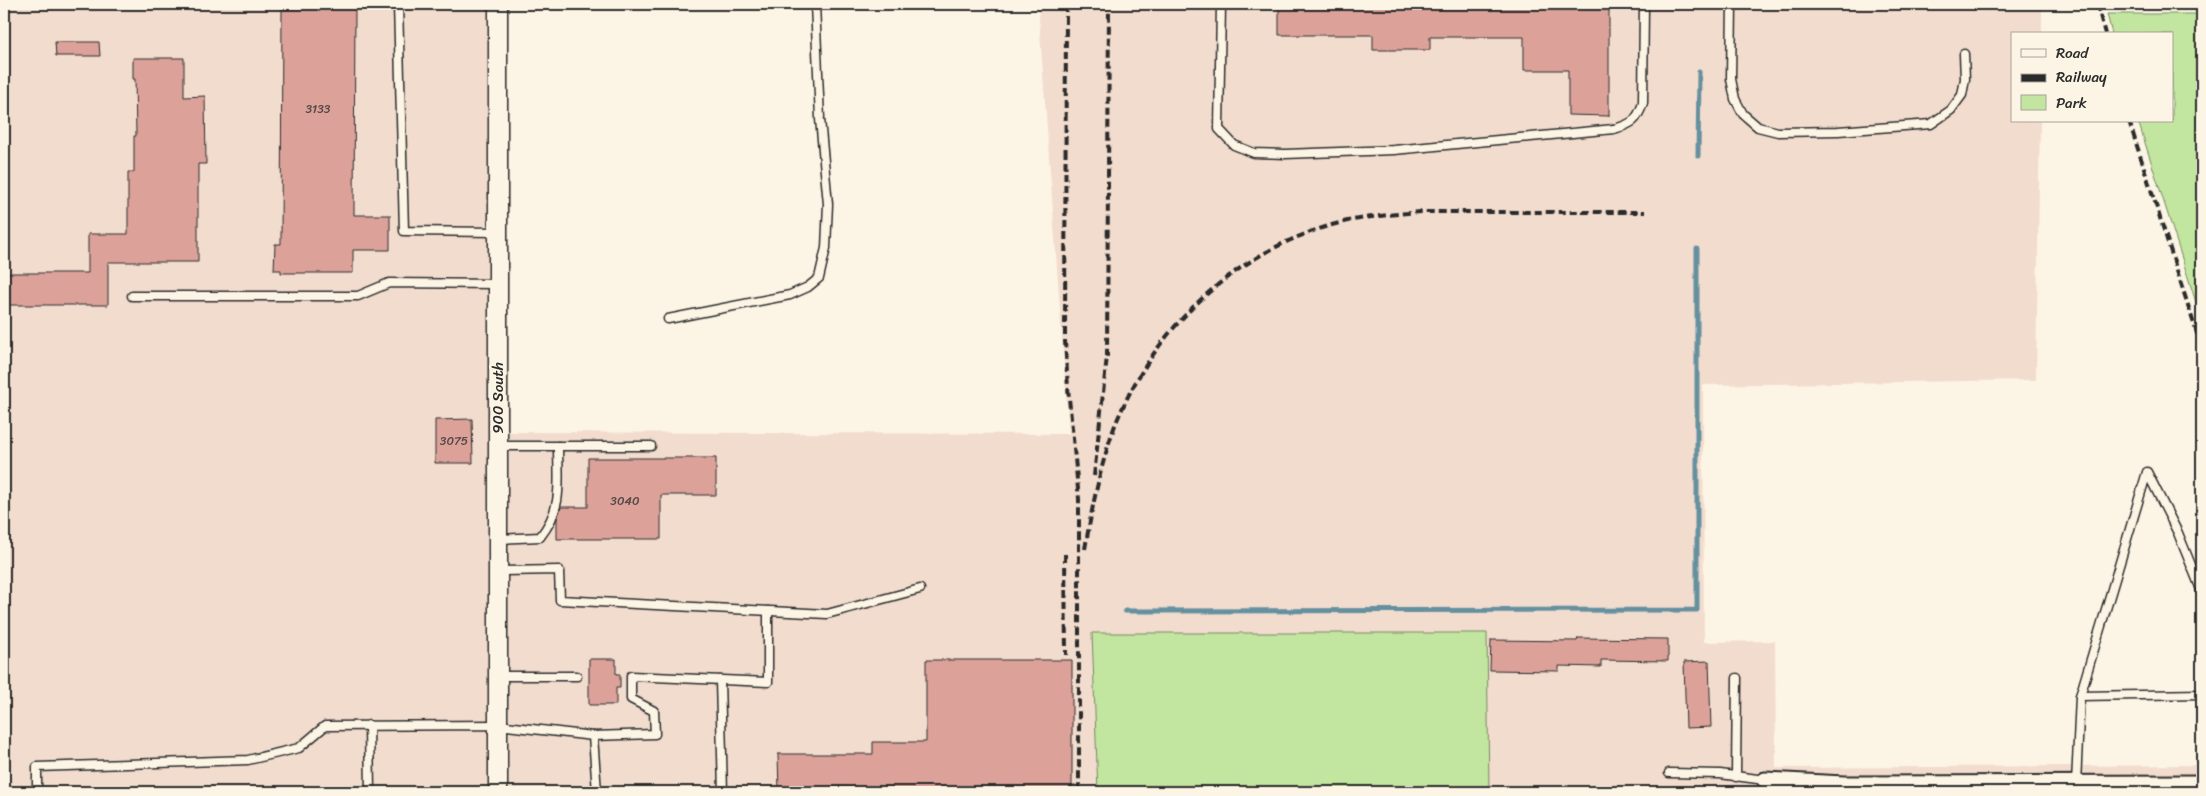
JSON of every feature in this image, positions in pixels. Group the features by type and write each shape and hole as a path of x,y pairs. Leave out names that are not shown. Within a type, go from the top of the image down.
{"street":[{"name":"900 South","path":"498,4 498,792"},
{"path":"1765,780 1844,784 2075,788 2202,783"}],"lane":[{"path":"398,4 404,231 498,232"},
{"path":"668,319 790,295 808,287 819,278 826,248 828,204 820,119 815,4"},
{"path":"1221,4 1219,129 1234,144 1254,153 1285,154 1394,150 1614,129 1627,125 1638,118 1643,103 1644,4"},
{"path":"1732,4 1731,79 1735,99 1743,114 1758,127 1778,132 1838,131 1931,124 1951,110 1962,95 1965,79 1964,54"},
{"path":"132,296 358,296 389,283 498,284"},
{"path":"498,446 651,446"},
{"path":"498,539 540,537 551,523 556,511 558,495 558,446"},
{"path":"2075,788 2080,696 2147,472 2178,533 2202,592"},
{"path":"498,571 559,570 560,600 827,614 920,589"},
{"path":"37,792 37,767 248,760 299,748 325,726 498,725 594,736 655,734 654,711 632,699 631,676 768,682 768,611"},
{"path":"498,676 578,676"},
{"path":"1736,777 1737,678"},
{"path":"720,680 723,792"},
{"path":"2080,696 2202,694"},
{"path":"369,725 370,792"},
{"path":"594,736 597,792"},
{"path":"1669,774 1720,774 1765,780"}],"shaded area":[{"path":"4,4 509,4 509,432 1069,434 1038,4 2042,4 2042,32 2011,32 2011,122 2040,122 2036,380 1703,385 1704,642 1775,641 1776,768 2202,765 2202,792 4,792"}],"green space":[{"path":"2107,14 2202,14 2202,321 2138,122 2174,122 2174,32 2112,32"},
{"path":"1092,633 1487,633 1489,792 1098,792"}],"building":[{"path":"282,4 355,4 354,215 390,215 390,250 353,250 353,273 281,273 281,270 274,270 275,244 281,244"},
{"path":"1279,4 1609,4 1609,116 1568,115 1568,70 1524,70 1524,37 1430,37 1430,50 1373,50 1373,35 1279,35"},
{"path":"55,42 99,42 100,56 56,56"},
{"path":"133,58 184,58 184,97 205,96 206,164 198,164 198,262 108,262 108,305 4,305 4,273 88,273 88,234 128,234 128,172 134,172 134,136 136,136"},
{"path":"472,419 473,463 435,463 435,420"},
{"path":"588,458 716,458 716,495 661,495 661,539 557,539 557,519 561,507 588,507"},
{"path":"1578,638 1668,639 1668,661 1601,660 1601,667 1559,666 1559,671 1490,670 1491,640 1577,641"},
{"path":"589,659 616,659 616,674 620,674 620,688 616,688 616,705 589,705"},
{"path":"926,660 1072,660 1072,792 779,792 778,754 873,754 873,742 926,742"},
{"path":"1709,661 1711,727 1686,728 1684,662"}],"waterway":[{"path":"1698,156 1699,72"},
{"path":"1125,611 1697,610 1697,249"}],"railway":[{"path":"1066,4 1065,341 1079,499 1079,792"},
{"path":"1094,476 1107,356 1109,4"},
{"path":"2097,4 2104,32"},
{"path":"2129,122 2202,349"},
{"path":"1085,549 1101,473 1114,428 1129,395 1147,363 1193,307 1220,283 1250,262 1282,244 1316,230 1354,220 1380,216 1420,212 1645,212"},
{"path":"1065,554 1066,655"}]}
